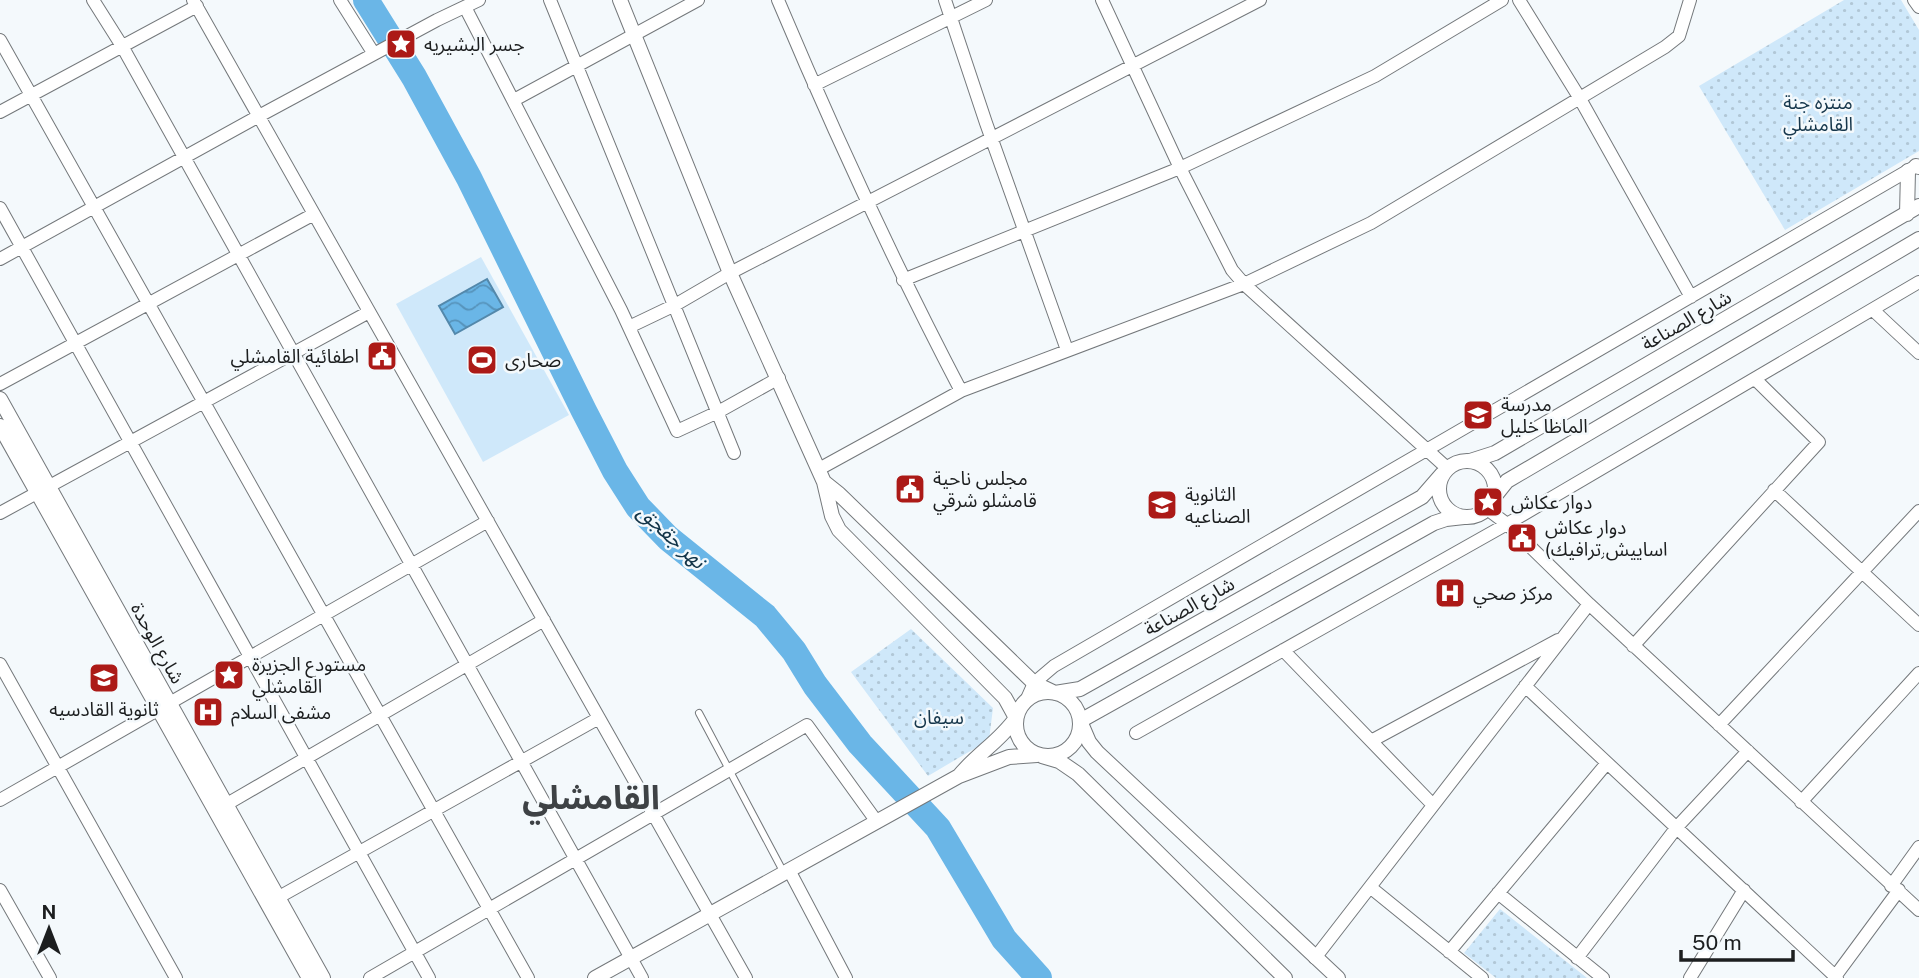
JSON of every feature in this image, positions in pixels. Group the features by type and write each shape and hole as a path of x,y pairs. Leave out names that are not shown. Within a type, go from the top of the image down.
{"street":[{"path":"93,0 122,46 642,978"},
{"path":"340,0 374,54"},
{"path":"0,259 259,116 479,0"},
{"path":"550,0 734,453"},
{"path":"620,0 730,273 821,476 832,516 839,530 1005,698 1017,718 1019,738 1028,750 1059,761 1078,774 1285,978"},
{"path":"514,100 698,0"},
{"path":"778,0 903,280 961,391"},
{"path":"945,0 1024,232 1068,350"},
{"path":"814,85 986,0"},
{"path":"1102,0 1231,270 1427,449 1445,471"},
{"path":"629,327 1260,0"},
{"path":"903,280 1180,168 1375,76 1502,0"},
{"path":"1519,0 1579,97 1690,296"},
{"path":"821,476 961,391 1244,284 1371,223 1665,47 1679,36 1689,0"},
{"path":"1914,0 1919,8"},
{"path":"0,112 195,3 746,978"},
{"path":"465,8 629,327 677,431 779,378"},
{"path":"0,40 528,978"},
{"path":"959,776 977,756 1000,738 1017,718 1034,683 1054,666 1916,167"},
{"path":"1913,210 1916,167"},
{"path":"0,208 429,978"},
{"name":"شارع الصناعة","path":"1470,461 1495,453 1913,210"},
{"path":"0,384 314,214"},
{"path":"1080,721 1434,523 1472,517 1487,509 1507,481 1919,239"},
{"path":"1136,733 1507,524 1919,282"},
{"path":"1873,310 1919,353"},
{"path":"0,513 369,312"},
{"path":"1633,646 1819,442 1756,380"},
{"name":"شارع الوحدة","path":"0,399 43,490 164,705 309,978"},
{"name":"شارع الوحدة","path":"0,426 43,490"},
{"path":"1464,517 1449,511 1444,505 1438,490 1445,471 1462,461 1485,467 1490,472 1496,488 1495,496"},
{"name":"شارع الصناعة","path":"1055,693 1080,689 1410,504 1430,489 1445,471"},
{"path":"821,476 1034,683 1064,696 1072,703 1089,743 1097,752 1338,978"},
{"path":"1774,490 1919,625"},
{"path":"1487,509 1507,524 1633,646 1919,910"},
{"path":"1719,725 1919,511"},
{"path":"0,800 488,521"},
{"path":"1315,958 1589,604"},
{"path":"227,804 544,620"},
{"path":"1371,740 1564,636"},
{"path":"1283,650 1433,805"},
{"path":"0,664 176,978"},
{"path":"1801,802 1919,673"},
{"path":"1525,686 1836,977 1919,847"},
{"path":"1026,701 1040,693 1055,693"},
{"name":"شارع الوحدة","path":"164,705 227,804 323,978"},
{"path":"279,897 599,719"},
{"path":"595,978 959,776 1009,757 1057,755 1070,748 1079,736 1080,721"},
{"path":"370,978 807,725 882,819"},
{"path":"1577,958 1677,827 1748,751"},
{"path":"1449,952 1607,763"},
{"path":"787,872 846,978"},
{"path":"1370,887 1482,978"},
{"path":"0,890 50,978"},
{"path":"1690,978 1744,890"},
{"path":"1498,893 1603,978"}],"lane":[{"path":"699,713 787,872"}],"green space":[{"name":"منتزه جنة القامشلي","path":"1844,0 1901,0 1919,30 1919,151 1785,230 1699,86"},
{"name":"صحارى","path":"481,257 569,415 483,462 396,304"},
{"name":"سيفان","path":"911,629 993,708 989,740 928,776 851,672"},
{"path":"1500,909 1587,978 1496,978 1464,953"}],"water":[{"path":"487,279 503,307 455,334 439,306"}],"waterway":[{"name":"نهر جقجق","path":"366,0 414,77 469,178 584,411 615,471 638,507 668,538 765,616 794,651 815,685 860,744 938,828 1004,939 1039,978"}],"place":[{"name":"جسر البشيريه","path":"401,44"},
{"name":"اطفائية القامشلي","path":"382,356"},
{"name":"صحارى","path":"482,360"},
{"name":"مدرسة الماظا خليل","path":"1478,415"},
{"name":"مجلس ناحية قامشلو شرقي","path":"910,489"},
{"name":"دوار عكاش","path":"1488,502"},
{"name":"الثانوية الصناعيه","path":"1162,505"},
{"name":"دوار عكاش (اساييش٫ترافيك","path":"1522,538"},
{"name":"مركز صحي","path":"1450,593"},
{"name":"مستودع الجزيرة القامشلي","path":"229,675"},
{"name":"ثانوية القادسيه","path":"104,678"},
{"name":"مشفى السلام","path":"208,712"}],"district":[{"name":"القامشلي","path":"591,797"}]}
